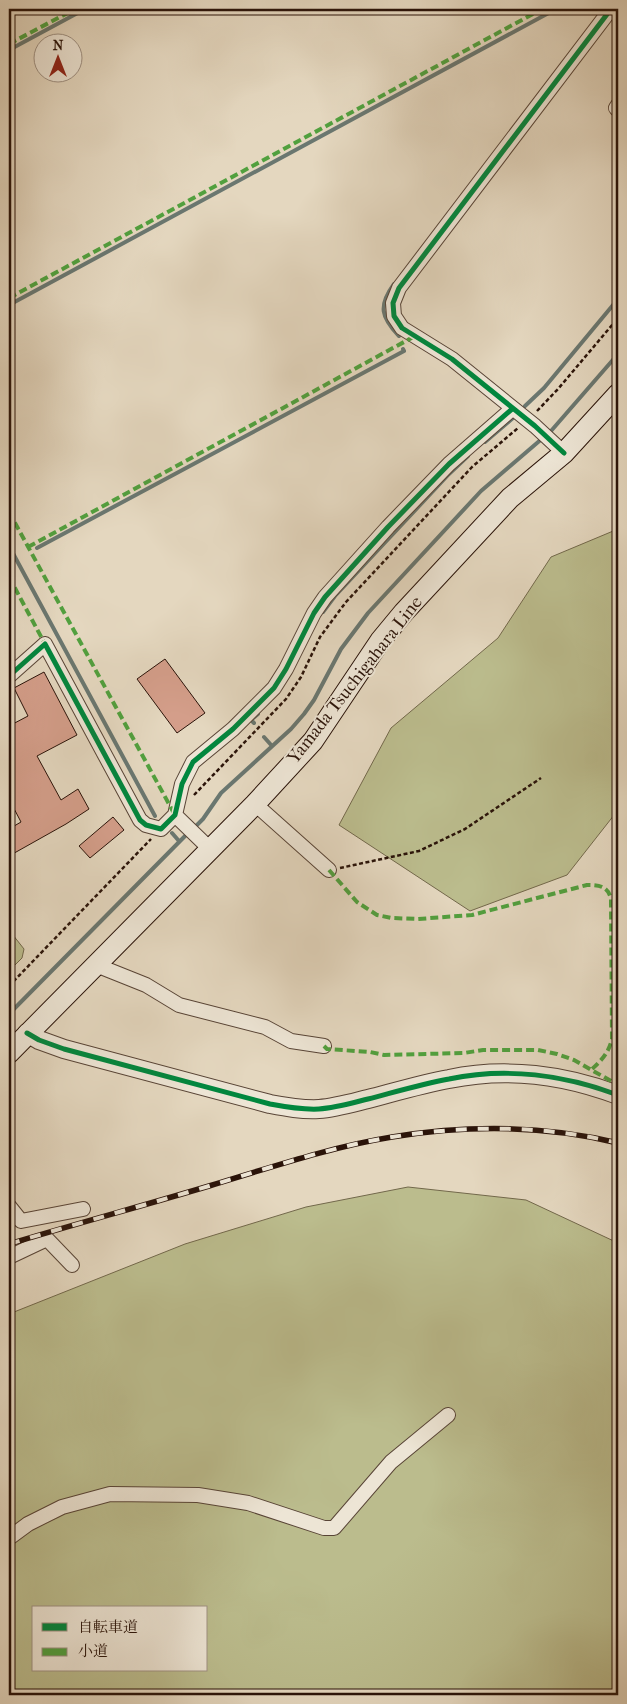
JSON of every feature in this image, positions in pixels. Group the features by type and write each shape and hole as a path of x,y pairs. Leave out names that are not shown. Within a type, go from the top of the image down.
{"main road":[{"name":"Yamada Tsuchigahara Line","path":"9,1053 209,848 255,804 313,741 380,641 404,612 510,498 618,394"}],"street":[{"path":"560,450 531,423 452,359 402,328 394,316 393,303 399,288 611,9"},
{"path":"618,106 616,108 618,110"},
{"path":"178,818 182,784 193,762 233,729 274,688 286,669 314,613 325,597 388,527 449,464 512,409"},
{"path":"9,676 45,644 140,820 146,825 161,829 178,818"},
{"path":"255,804 329,870"},
{"path":"178,818 209,848"},
{"path":"96,965 146,985 179,1005 265,1027 290,1041 324,1046"},
{"path":"28,1033 39,1040 64,1049 270,1104 298,1108 336,1107 450,1078 494,1074 566,1079 618,1095"},
{"path":"9,1206 21,1221 83,1209"},
{"path":"9,1257 47,1239 72,1265"},
{"path":"9,1538 28,1524 62,1507 110,1494 198,1495 248,1503 324,1528 334,1528 391,1462 448,1415"}],"path":[{"path":"178,818 286,699 301,677 320,637 346,602 472,466 531,423 618,318"},
{"path":"329,870 419,852 465,829 541,778"},
{"path":"9,986 161,829"}],"green space":[{"path":"618,529 618,810 567,875 470,911 339,825 391,728 498,638 551,557"},
{"path":"9,930 24,949 22,958 9,971"},
{"path":"408,1187 526,1200 618,1243 618,1695 9,1695 9,1314 185,1244 306,1207"}],"building":[{"path":"165,659 205,713 177,733 137,679"},
{"path":"44,672 77,735 37,756 61,800 78,789 89,809 9,856 9,829 21,822 9,799 9,726 28,716 14,688"},
{"path":"113,817 124,830 90,858 79,846"}],"waterway":[{"path":"9,50 85,9"},
{"path":"9,305 556,9"},
{"path":"394,284 386,299 384,311 388,323 399,336"},
{"path":"525,406 544,388 618,299"},
{"path":"37,548 404,351 403,349"},
{"path":"194,828 203,819 221,793 291,729 304,714 314,700 341,649 368,613 481,491 551,431 618,354"},
{"path":"485,442 513,418"},
{"path":"323,612 335,596 468,456"},
{"path":"9,546 155,816"},
{"path":"254,723 251,720 258,714"},
{"path":"264,737 272,746"},
{"path":"9,1014 189,832"},
{"path":"172,833 179,841"}],"railway":[{"path":"9,1244 300,1158 392,1137 449,1130 505,1129 562,1133 618,1143"}],"marked path":[{"path":"9,44 75,9"},
{"path":"9,298 542,9"},
{"path":"28,547 415,336"},
{"path":"9,512 175,815"},
{"path":"9,577 45,644"},
{"path":"329,870 357,902 377,915 392,918 418,919 472,915 587,885 599,886 608,891 611,899 612,1039 605,1056 592,1069"},
{"path":"324,1046 327,1049 370,1052 384,1055 464,1053 483,1050 538,1050 574,1060 618,1085"}],"cycle path":[{"path":"564,453 535,426 452,359 402,328 394,316 393,303 399,288 611,9"},
{"path":"9,676 45,644 140,820 146,825 161,829 175,815 182,784 193,762 233,729 274,688 286,669 314,613 325,597 388,527 449,464 512,409"},
{"path":"27,1033 39,1040 64,1049 270,1104 300,1109 331,1108 439,1081 470,1075 492,1074 535,1075 556,1078 577,1082 618,1095"}]}
